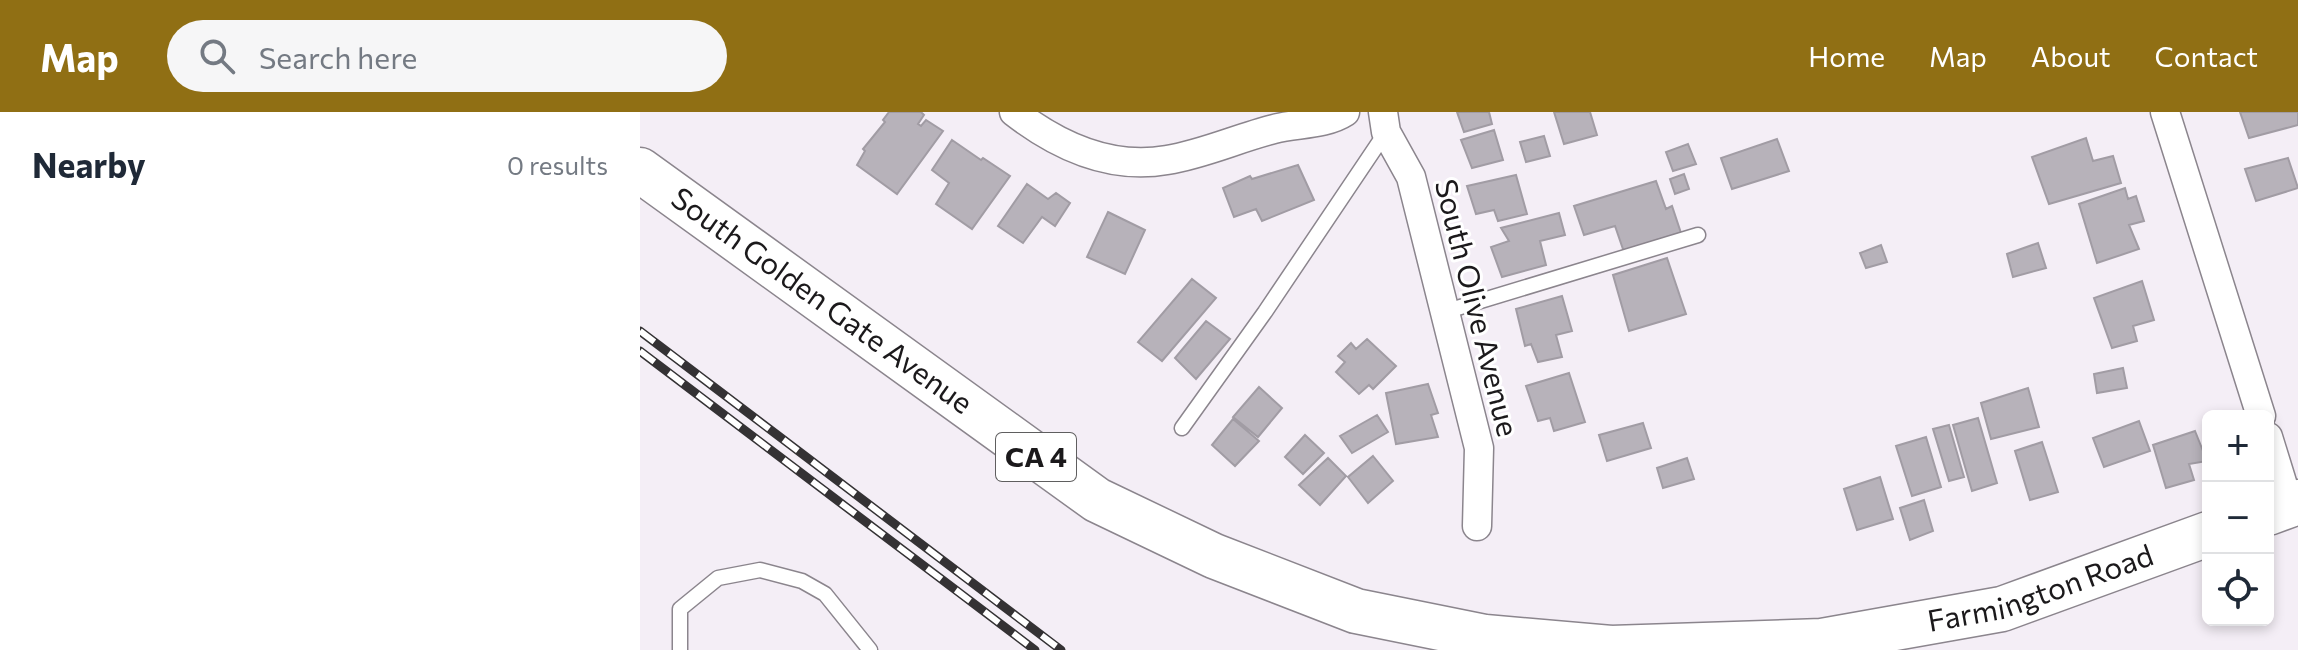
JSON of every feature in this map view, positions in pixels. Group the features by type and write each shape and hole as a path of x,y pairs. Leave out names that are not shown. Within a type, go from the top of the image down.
{"main road":[{"name":"South Golden Gate Avenue","path":"640,170 1097,500 1214,556 1356,611 1485,637"},
{"name":"Farmington Road","path":"1485,637 1611,648 1822,641 2002,609 2202,536"}],"street":[{"path":"1014,112 1050,138 1072,149 1103,159 1142,162 1167,160 1274,129 1332,119 1345,112"},
{"path":"2165,112 2259,410"},
{"name":"South Olive Avenue","path":"1384,122 1411,177 1479,448 1477,526"},
{"path":"2274,462 2285,507"}],"lane":[{"path":"1182,428 1313,242 1384,122"},
{"path":"1444,312 1698,235"},
{"path":"680,650 680,609 718,578 760,570 802,581 825,594 870,650"}],"building":[{"path":"889,112 921,112 924,115 918,124 921,126 926,120 943,131 897,194 857,165 865,151 863,149 885,122 883,120"},
{"path":"1457,112 1489,112 1492,124 1464,132"},
{"path":"1554,112 1590,112 1597,135 1564,144"},
{"path":"2240,112 2298,112 2298,125 2249,138"},
{"path":"1494,130 1503,160 1472,168 1461,140"},
{"path":"1544,136 1550,156 1526,162 1520,142"},
{"path":"2086,138 2093,161 2113,156 2121,183 2049,204 2032,157"},
{"path":"1777,139 1789,171 1732,189 1721,158"},
{"path":"952,140 1010,176 972,229 936,204 949,183 932,170"},
{"path":"1688,144 1696,164 1673,171 1666,152"},
{"path":"2288,158 2298,188 2256,201 2245,169"},
{"path":"1298,165 1314,200 1262,221 1256,209 1234,217 1223,188 1250,176 1252,179"},
{"path":"1684,174 1689,189 1675,194 1670,179"},
{"path":"1516,175 1527,214 1498,221 1494,210 1476,214 1467,186"},
{"path":"1656,181 1666,209 1672,206 1682,236 1624,252 1615,226 1584,235 1574,206"},
{"path":"1027,184 1048,199 1056,193 1070,203 1055,226 1042,217 1023,243 998,226"},
{"path":"2125,188 2128,199 2136,196 2144,221 2129,225 2139,249 2097,263 2079,204"},
{"path":"1108,212 1145,230 1125,274 1087,257"},
{"path":"1559,213 1565,235 1540,241 1546,265 1502,277 1491,247 1509,241 1501,228"},
{"path":"2038,243 2046,268 2013,277 2007,254"},
{"path":"1881,245 1887,262 1866,268 1860,253"},
{"path":"1667,258 1686,314 1629,331 1613,275"},
{"path":"1192,279 1216,298 1162,361 1138,342"},
{"path":"2142,281 2154,320 2133,326 2137,341 2112,348 2094,298"},
{"path":"1562,296 1572,331 1556,335 1562,357 1538,362 1531,344 1525,346 1516,309"},
{"path":"1206,321 1230,339 1196,379 1175,358"},
{"path":"1367,339 1396,366 1373,389 1369,385 1359,394 1336,372 1345,362 1338,356 1351,343 1356,349"},
{"path":"2123,368 2127,388 2097,393 2094,374"},
{"path":"1569,373 1585,422 1554,431 1550,418 1538,421 1526,386"},
{"path":"1428,384 1438,413 1431,415 1438,437 1396,444 1386,393"},
{"path":"1259,387 1282,408 1258,437 1233,417"},
{"path":"2028,388 2039,427 1991,439 1981,403"},
{"path":"1377,415 1388,432 1352,453 1340,436"},
{"path":"1978,418 1997,483 1972,491 1953,425"},
{"path":"1233,419 1259,441 1235,466 1212,445"},
{"path":"2139,421 2150,451 2104,467 2093,438"},
{"path":"1643,423 1651,448 1607,461 1599,435"},
{"path":"1949,425 1964,477 1949,481 1933,429"},
{"path":"2195,431 2202,448 2202,462 2189,464 2194,480 2166,488 2153,445"},
{"path":"1305,435 1324,453 1303,474 1285,457"},
{"path":"1926,437 1941,487 1912,496 1896,446"},
{"path":"2042,442 2058,492 2030,500 2015,451"},
{"path":"1373,456 1393,481 1368,503 1348,477"},
{"path":"1328,458 1346,476 1320,505 1299,485"},
{"path":"1687,458 1694,479 1663,488 1657,468"},
{"path":"1880,477 1893,519 1857,530 1844,489"},
{"path":"1924,500 1933,531 1910,540 1900,508"}],"railway":[{"path":"640,331 1061,650"},
{"path":"640,351 1035,650"}]}
